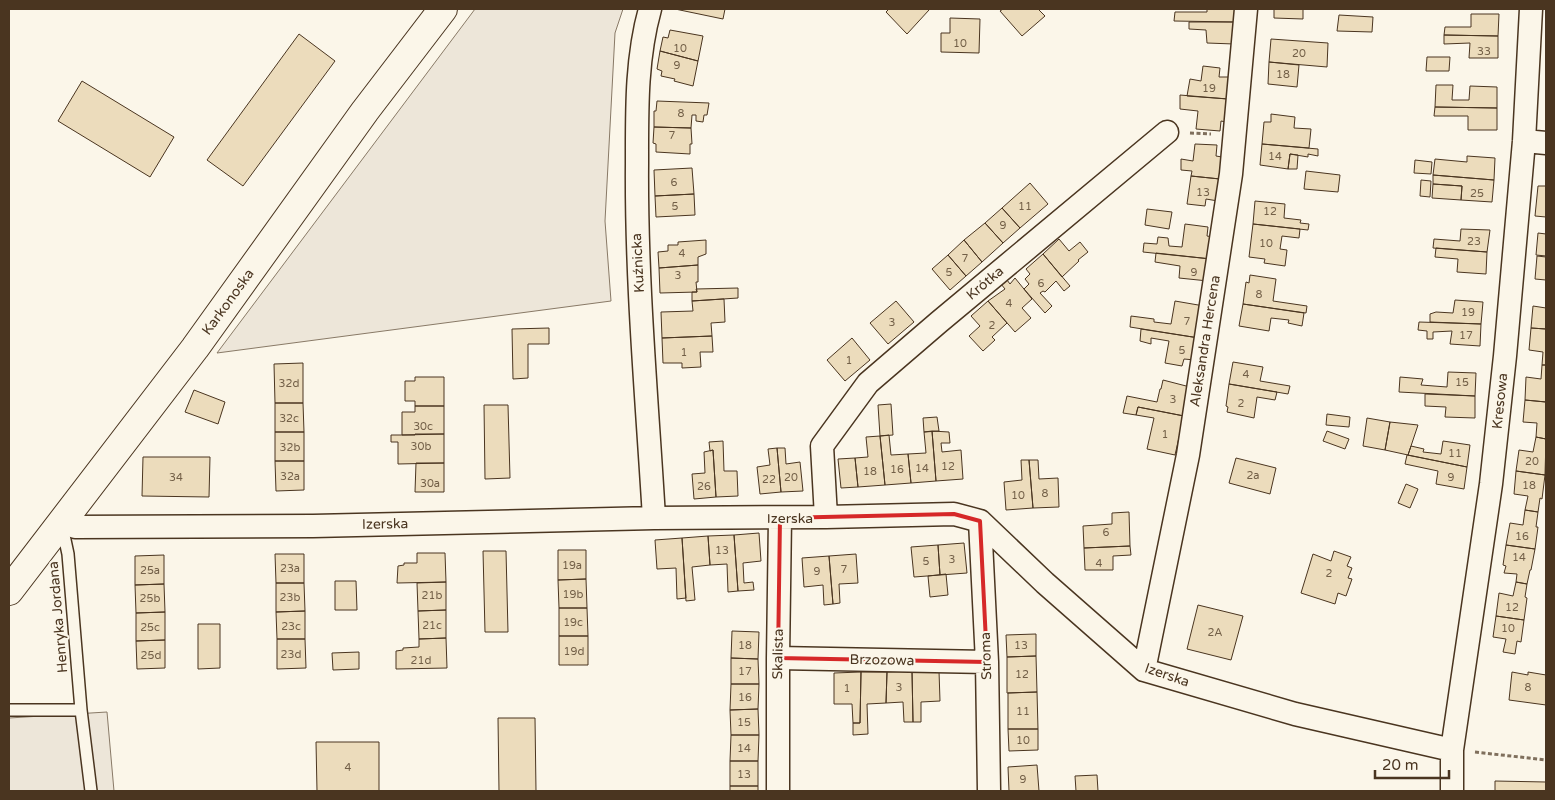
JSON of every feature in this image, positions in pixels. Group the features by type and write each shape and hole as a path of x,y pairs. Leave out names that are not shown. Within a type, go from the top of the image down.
{"main road":[{"name":"Karkonoska","path":"9,591 195,348 365,111 442,9"}],"street":[{"name":"Kuźnicka","path":"650,9 646,24 638,83 636,230 654,518"},
{"name":"Aleksandra Hercena","path":"1144,670 1188,455 1231,174 1246,9"},
{"name":"Kresowa","path":"1452,791 1452,750 1491,484 1504,356 1535,142 1531,9"},
{"name":"Krótka","path":"826,518 822,446 868,383 1167,132"},
{"name":"Izerska","path":"61,522 75,527 303,526 654,518 826,518 954,514 980,521 1144,670 1295,714 1452,750"},
{"name":"Skalista","path":"778,791 780,518"},
{"name":"Stroma","path":"980,521 987,662 989,791"},
{"name":"Brzozowa","path":"778,658 987,662"}],"lane":[{"name":"Henryka Jordana","path":"61,522 68,554 81,710 91,791"},
{"path":"9,710 81,710"}],"path":[{"path":"1167,132 1234,136"},
{"path":"1452,750 1546,760"}],"highlighted area":[{"path":"954,514 980,521 987,662 778,658 780,518"}],"shaded area":[{"path":"475,9 623,9 615,33 605,221 611,301 217,353"},
{"path":"107,712 114,791 9,791 9,718"}],"building":[{"path":"675,9 725,9 723,19"},
{"path":"889,9 929,10 907,34 886,12"},
{"path":"1003,9 1038,9 1045,16 1022,36 1000,11"},
{"path":"1207,9 1235,9 1235,22 1174,21 1175,12 1207,12"},
{"path":"1274,9 1303,9 1303,19 1274,18"},
{"path":"1471,14 1499,14 1498,36 1444,35 1445,27 1471,27"},
{"path":"1339,15 1373,17 1372,32 1337,31"},
{"path":"950,18 980,19 979,53 941,52 941,33 950,33"},
{"path":"1189,22 1235,22 1234,44 1207,43 1206,30 1189,29"},
{"path":"670,30 703,36 698,61 660,51 663,37 668,38"},
{"path":"299,34 335,61 243,186 207,160"},
{"path":"1444,35 1498,36 1498,58 1469,58 1470,43 1444,44"},
{"path":"1271,39 1328,43 1327,67 1269,62"},
{"path":"660,51 698,61 693,86 661,76 662,71 657,69"},
{"path":"1427,57 1450,57 1449,71 1426,71"},
{"path":"1269,62 1299,65 1297,87 1268,84"},
{"path":"1203,66 1220,68 1219,77 1231,77 1228,99 1187,96 1190,79 1201,81"},
{"path":"82,81 174,137 150,177 58,121"},
{"path":"1436,85 1453,85 1452,100 1469,100 1470,86 1497,87 1497,108 1435,107"},
{"path":"1180,95 1228,99 1226,122 1221,121 1220,131 1196,129 1198,111 1180,109"},
{"path":"657,101 709,103 707,115 704,115 703,122 696,121 696,115 692,115 691,128 654,127 654,111 656,111"},
{"path":"1435,107 1497,108 1497,130 1468,130 1468,116 1434,116"},
{"path":"1271,114 1295,117 1294,128 1311,129 1309,148 1262,144 1264,122 1271,122"},
{"path":"654,127 691,128 692,144 690,144 690,154 656,152 656,144 653,143"},
{"path":"1195,144 1217,145 1216,156 1222,157 1220,179 1191,176 1192,171 1181,170 1181,159 1193,161"},
{"path":"1262,144 1318,149 1318,156 1308,154 1308,157 1290,154 1288,169 1260,165"},
{"path":"1290,154 1298,155 1297,169 1288,169"},
{"path":"1467,156 1495,158 1494,180 1433,175 1435,159 1467,162"},
{"path":"1415,160 1432,162 1431,174 1414,173"},
{"path":"692,168 694,194 655,196 654,170"},
{"path":"1306,171 1340,175 1338,192 1304,189"},
{"path":"1433,175 1494,180 1492,202 1461,200 1462,186 1433,184"},
{"path":"1191,176 1220,179 1218,201 1206,199 1205,206 1187,204"},
{"path":"1421,180 1431,181 1430,197 1420,196"},
{"path":"1030,183 1048,204 1020,228 1002,208"},
{"path":"1433,184 1462,186 1461,200 1432,198"},
{"path":"1538,186 1546,186 1546,217 1535,216"},
{"path":"694,194 695,215 656,217 655,196"},
{"path":"1255,201 1285,204 1284,218 1301,220 1300,223 1309,224 1308,230 1253,224"},
{"path":"1002,208 1020,228 1003,243 985,223"},
{"path":"1147,209 1172,212 1169,229 1145,225"},
{"path":"985,223 1003,243 982,262 964,240"},
{"path":"1185,224 1208,227 1207,236 1213,237 1211,259 1143,252 1144,243 1157,244 1158,237 1168,238 1169,246 1182,247"},
{"path":"1253,224 1300,229 1299,238 1282,236 1280,249 1287,250 1285,266 1264,263 1265,259 1249,257"},
{"path":"1461,229 1490,230 1487,252 1433,248 1434,239 1460,241"},
{"path":"1538,233 1546,234 1546,256 1536,255"},
{"path":"1059,239 1069,251 1080,242 1088,252 1062,277 1043,254"},
{"path":"706,240 706,254 698,257 698,265 659,268 658,252 668,251 668,245 678,245 678,242"},
{"path":"964,240 982,262 966,276 948,255"},
{"path":"1436,248 1487,252 1486,274 1457,272 1458,259 1435,257"},
{"path":"1156,253 1211,259 1208,281 1179,278 1180,266 1155,262"},
{"path":"1043,254 1070,286 1064,291 1056,281 1045,292 1040,293 1052,306 1045,313 1024,289 1029,284 1025,279 1030,274 1026,269"},
{"path":"948,255 966,276 950,290 932,269"},
{"path":"1537,256 1546,257 1546,280 1535,279"},
{"path":"698,265 697,292 660,293 659,268"},
{"path":"1250,275 1276,279 1273,301 1307,306 1306,313 1243,304 1246,282 1249,283"},
{"path":"1015,278 1032,299 1022,308 1031,318 1015,332 988,301 1005,289 1001,284 1007,280 1010,284"},
{"path":"738,288 738,298 692,301 692,292 697,292 696,289"},
{"path":"724,299 725,322 711,323 712,336 662,338 661,312 693,311 692,301"},
{"path":"1455,300 1483,302 1481,324 1430,322 1430,314 1436,312 1453,313"},
{"path":"896,301 914,322 888,344 870,323"},
{"path":"988,301 1007,323 992,337 995,340 983,351 969,336 980,326 971,316"},
{"path":"1175,301 1204,306 1199,338 1130,327 1131,316 1154,319 1154,322 1171,324"},
{"path":"1243,304 1304,313 1302,326 1288,323 1289,320 1271,318 1269,331 1239,326"},
{"path":"1533,306 1546,308 1546,329 1531,328"},
{"path":"1419,322 1481,324 1480,346 1450,344 1452,331 1433,332 1433,339 1427,339 1427,331 1418,330"},
{"path":"549,328 549,344 528,344 528,378 513,379 512,329"},
{"path":"1531,328 1546,329 1546,365 1542,365 1543,352 1529,350"},
{"path":"1141,329 1199,338 1195,360 1184,359 1182,366 1165,363 1169,341 1151,338 1151,344 1140,341"},
{"path":"712,336 713,352 700,352 701,367 682,368 682,363 663,363 662,338"},
{"path":"852,338 870,360 845,381 827,360"},
{"path":"1233,362 1263,367 1260,381 1290,386 1288,394 1229,384"},
{"path":"303,363 303,403 275,403 274,364"},
{"path":"1542,365 1546,365 1546,402 1525,400 1526,377 1541,379"},
{"path":"1448,372 1476,373 1475,396 1399,392 1400,377 1423,379 1421,385 1447,387"},
{"path":"415,377 444,377 444,406 415,406 415,401 405,401 405,381 415,381"},
{"path":"1163,380 1190,387 1184,416 1138,407 1136,415 1123,413 1127,396 1157,402"},
{"path":"1229,384 1277,392 1275,400 1257,397 1254,418 1227,412"},
{"path":"194,390 225,402 218,424 185,412"},
{"path":"1425,394 1475,396 1475,418 1445,417 1446,407 1425,406"},
{"path":"1525,400 1546,402 1546,439 1536,437 1537,423 1523,422"},
{"path":"275,403 303,403 304,432 275,432"},
{"path":"891,404 893,435 880,436 878,405"},
{"path":"484,405 508,405 510,478 485,479"},
{"path":"415,406 444,406 444,434 402,435 402,412 415,412"},
{"path":"1138,407 1184,416 1175,455 1147,449 1154,418 1136,415"},
{"path":"1327,414 1350,417 1349,427 1326,425"},
{"path":"937,417 939,431 924,432 923,418"},
{"path":"1367,418 1390,422 1385,450 1363,446"},
{"path":"1390,422 1418,425 1408,455 1385,450"},
{"path":"932,431 949,432 950,443 941,443 942,452 961,450 963,479 936,481"},
{"path":"932,431 936,481 911,483 908,454 926,453 924,432"},
{"path":"1327,431 1349,439 1345,449 1323,441"},
{"path":"275,432 304,432 304,461 275,461"},
{"path":"444,434 444,463 398,464 398,442 391,442 391,435"},
{"path":"889,435 891,455 908,454 911,483 885,485 880,436"},
{"path":"880,436 885,485 858,487 855,458 868,457 866,437"},
{"path":"1536,437 1546,439 1545,475 1516,471 1519,450 1533,452"},
{"path":"723,441 724,471 737,471 738,496 716,497 713,450 710,451 709,442"},
{"path":"1443,441 1470,445 1467,467 1408,455 1411,446 1424,449 1423,452 1441,454"},
{"path":"777,448 781,492 760,494 757,467 770,465 768,449"},
{"path":"777,448 785,448 786,464 800,462 803,491 781,492"},
{"path":"713,450 716,497 694,499 692,474 705,473 704,452"},
{"path":"1407,455 1467,467 1464,489 1436,484 1438,471 1405,464"},
{"path":"143,457 210,457 209,497 142,496"},
{"path":"855,458 858,487 841,488 838,459"},
{"path":"1236,458 1276,468 1270,494 1229,483"},
{"path":"1021,460 1029,460 1033,508 1006,510 1004,482 1022,480"},
{"path":"1029,460 1038,460 1039,479 1058,478 1059,507 1033,508"},
{"path":"275,461 304,461 304,490 276,491"},
{"path":"416,463 444,463 444,492 415,492"},
{"path":"1516,471 1545,475 1542,499 1540,498 1538,512 1525,510 1528,496 1514,494"},
{"path":"1406,484 1418,489 1410,508 1398,503"},
{"path":"1525,510 1538,512 1535,549 1506,545 1510,523 1523,525"},
{"path":"1129,512 1130,546 1084,548 1083,526 1112,524 1112,513"},
{"path":"759,533 761,561 743,563 744,583 753,582 754,590 738,591 734,535"},
{"path":"734,535 738,591 728,592 727,564 710,565 708,536"},
{"path":"708,536 710,565 692,567 695,600 686,601 682,538"},
{"path":"682,538 686,598 677,599 676,568 657,569 655,540"},
{"path":"964,543 967,573 940,575 938,545"},
{"path":"938,545 940,575 914,577 911,547"},
{"path":"1506,545 1535,549 1527,584 1516,582 1517,574 1504,573 1506,566 1503,565"},
{"path":"1130,546 1131,555 1113,556 1113,570 1085,570 1084,548"},
{"path":"558,550 586,550 586,579 558,580"},
{"path":"483,551 506,551 508,632 485,632"},
{"path":"1334,551 1351,557 1347,566 1352,568 1348,578 1352,579 1346,596 1338,593 1335,604 1301,593 1313,554 1331,561"},
{"path":"417,553 445,553 446,582 397,583 398,566 404,565 404,563 417,563"},
{"path":"275,554 304,554 304,583 276,583"},
{"path":"856,554 858,583 839,584 840,603 833,604 829,556"},
{"path":"164,555 164,584 135,585 135,556"},
{"path":"829,556 833,604 824,605 823,585 804,587 802,558"},
{"path":"946,574 948,595 930,597 928,576"},
{"path":"586,579 587,608 559,608 558,580"},
{"path":"335,581 356,581 357,610 335,610"},
{"path":"446,582 446,610 418,611 417,583"},
{"path":"1516,582 1527,584 1524,620 1496,616 1499,593 1513,596"},
{"path":"276,583 304,583 305,611 276,612"},
{"path":"164,584 165,612 136,613 135,585"},
{"path":"1198,605 1243,616 1231,660 1187,649"},
{"path":"559,608 587,608 588,636 559,636"},
{"path":"446,610 446,638 419,639 418,611"},
{"path":"305,611 305,639 277,639 276,612"},
{"path":"165,612 165,640 136,641 136,613"},
{"path":"1496,616 1524,620 1521,642 1517,641 1515,654 1503,652 1506,639 1493,637"},
{"path":"198,624 220,624 220,668 198,669"},
{"path":"732,631 759,632 758,659 731,658"},
{"path":"1036,634 1036,656 1007,657 1006,635"},
{"path":"559,636 588,636 588,665 559,665"},
{"path":"446,638 447,668 396,669 396,651 403,650 403,648 419,647 419,639"},
{"path":"277,639 305,639 306,668 277,669"},
{"path":"165,640 165,668 137,669 136,641"},
{"path":"359,652 359,669 333,670 332,653"},
{"path":"1036,656 1037,692 1007,693 1007,657"},
{"path":"731,658 758,659 759,684 731,684"},
{"path":"912,671 913,722 904,722 903,702 886,703 887,672"},
{"path":"912,671 939,671 940,701 921,702 921,722 913,722"},
{"path":"861,672 860,723 853,723 852,704 834,704 834,673"},
{"path":"861,672 887,672 886,703 867,704 868,734 853,735 853,723 860,723"},
{"path":"1512,672 1528,675 1528,672 1546,675 1546,705 1509,700"},
{"path":"731,684 759,684 758,709 730,710"},
{"path":"1037,692 1038,729 1008,729 1008,693"},
{"path":"758,709 759,735 731,735 730,710"},
{"path":"498,718 535,718 536,791 499,791"},
{"path":"1008,729 1038,729 1038,750 1009,751"},
{"path":"731,735 759,735 758,761 730,761"},
{"path":"316,742 379,742 379,791 317,791"},
{"path":"730,761 758,761 758,786 730,786"},
{"path":"1037,765 1039,791 1009,791 1008,767"},
{"path":"1097,775 1098,791 1076,791 1075,776"},
{"path":"1495,781 1546,782 1546,791 1495,791"},
{"path":"730,786 758,786 758,791 730,791"}]}
